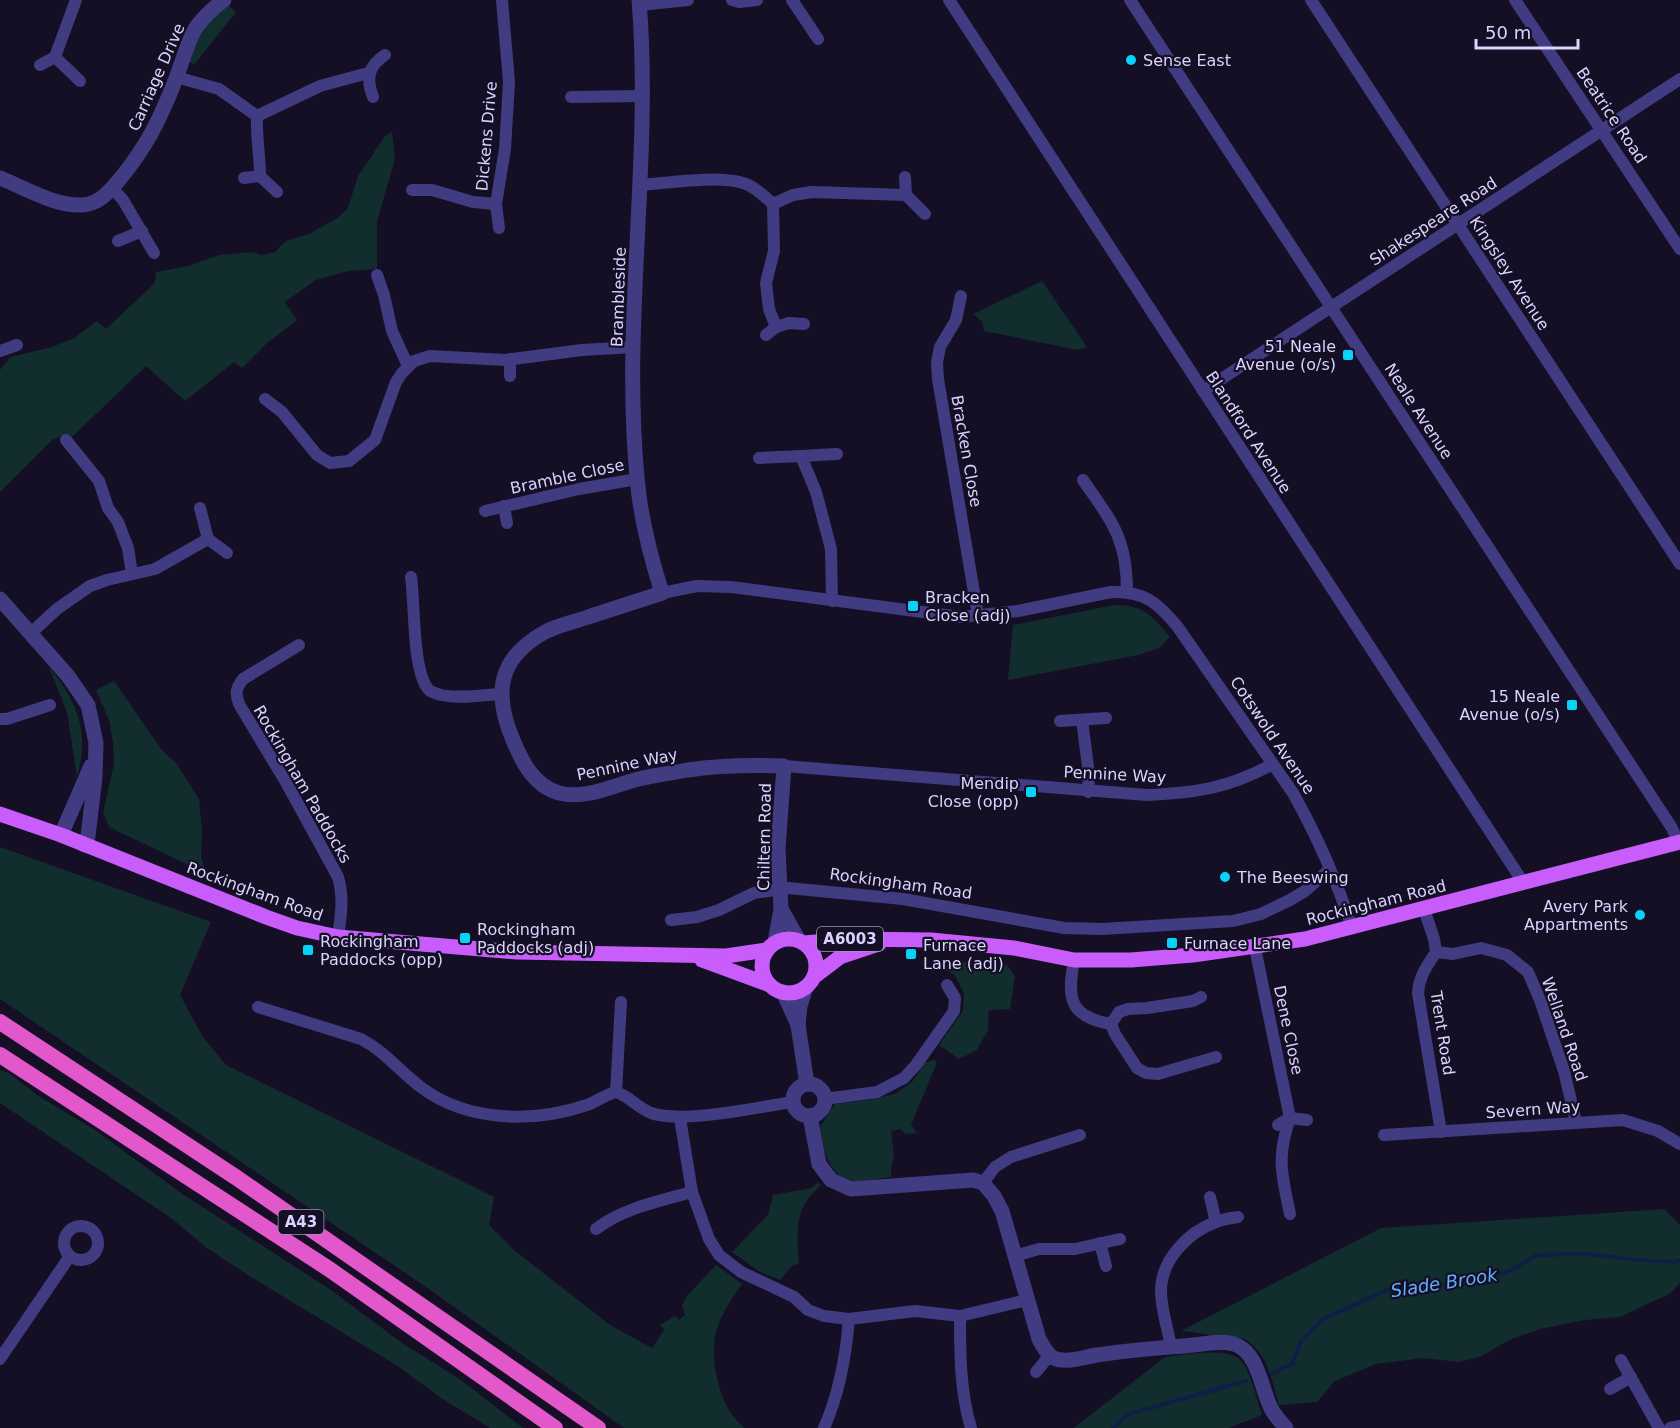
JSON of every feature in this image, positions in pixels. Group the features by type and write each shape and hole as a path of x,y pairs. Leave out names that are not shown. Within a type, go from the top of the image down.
{"highway":[{"name":"A43","path":"0,1022 246,1185 598,1428"},
{"name":"A43","path":"0,1055 329,1269 555,1428"}],"main road":[{"name":"Rockingham Road","path":"0,814 61,835 266,917 297,928 338,937 517,952 690,956 726,956 771,946"},
{"name":"Rockingham Road","path":"801,941 931,940 1014,948 1074,960 1131,960 1189,956 1305,939 1679,842"},
{"path":"790,938 801,941 811,949 816,957 817,966 811,982 791,993 777,989 765,977 762,968 771,946 790,938"},
{"name":"Rockingham Road","path":"811,982 840,957 896,939"},
{"name":"Rockingham Road","path":"690,956 777,989"}],"street":[{"path":"40,65 55,57 76,0"},
{"name":"Carriage Drive","path":"0,178 58,202 81,205 100,200 112,188 151,136 196,28 205,15 224,0"},
{"name":"Dickens Drive","path":"499,228 496,204 505,149 509,82 501,0"},
{"path":"640,2 688,0"},
{"path":"732,0 740,2 757,0"},
{"path":"792,0 818,39"},
{"name":"Blandford Avenue","path":"949,0 1521,882"},
{"name":"Neale Avenue","path":"1130,0 1679,842"},
{"name":"Kingsley Avenue","path":"1311,0 1680,564"},
{"name":"Beatrice Road","path":"1515,0 1680,249"},
{"name":"Brambleside","path":"640,2 642,96 633,428 643,522 662,593"},
{"path":"373,97 369,87 369,73 385,55"},
{"path":"55,57 80,81"},
{"path":"257,116 320,86 369,73"},
{"path":"176,77 219,89 257,116"},
{"name":"Shakespeare Road","path":"1203,391 1680,79"},
{"path":"571,97 642,96"},
{"path":"257,116 260,176 277,192"},
{"path":"244,178 260,176"},
{"path":"905,177 906,195 925,214"},
{"path":"640,185 723,180 743,183 758,191 773,204 774,251 766,283 771,331 789,323 804,324"},
{"path":"112,188 123,200 154,253"},
{"name":"Dickens Drive","path":"412,190 432,190 473,202 496,204"},
{"path":"773,204 793,195 812,192 906,195"},
{"path":"118,241 142,231"},
{"path":"377,275 392,331 408,366"},
{"name":"Bracken Close","path":"961,296 956,320 944,336 937,362 978,616"},
{"path":"0,351 17,345"},
{"path":"265,399 282,412 317,455 330,463 349,461 375,440 396,382 414,361 429,356 510,359 582,350 634,347"},
{"path":"510,359 510,376"},
{"path":"66,440 99,481 108,508 118,522 128,548 132,574"},
{"path":"759,458 837,454"},
{"path":"801,456 816,492 831,549 832,601"},
{"name":"Bramble Close","path":"485,511 579,489 637,479"},
{"path":"1083,480 1117,530 1122,543 1127,572 1127,592"},
{"name":"Bramble Close","path":"504,506 507,523"},
{"path":"200,508 208,538 227,553"},
{"path":"31,633 57,609 84,590 107,580 155,569 208,538"},
{"path":"411,577 419,662 423,680 430,691 442,695 460,696 501,694"},
{"name":"Pennine Way","path":"1127,592 1111,592 1017,611 961,617 924,614 731,587 697,586 662,593 547,631 525,645 513,659 504,678 501,694 503,714 527,770 543,785 559,793 580,795 638,779 692,769 738,765 784,766 1088,792 1175,794 1210,789 1242,780 1273,764"},
{"name":"Cotswold Avenue","path":"1127,592 1146,597 1161,606 1273,764 1309,821 1352,928"},
{"path":"0,599 68,676 88,705 96,743 96,756 88,836 84,845"},
{"name":"Rockingham Paddocks","path":"299,645 243,679 235,695 338,877 343,902 338,937"},
{"path":"0,719 8,719 50,705"},
{"path":"1060,721 1106,718"},
{"path":"1082,720 1089,774 1088,792"},
{"path":"61,835 96,756"},
{"name":"Chiltern Road","path":"771,946 781,909 778,849 784,766"},
{"name":"Rockingham Road","path":"670,920 697,917 719,910 754,893 780,888 903,899 1064,928 1102,929 1233,921 1261,914 1305,891 1330,869"},
{"name":"Chiltern Road","path":"781,909 788,924 801,941"},
{"path":"1424,909 1436,952"},
{"name":"Dene Close","path":"1256,948 1290,1118"},
{"name":"Welland Road","path":"1436,952 1453,954 1481,948 1507,956 1528,972 1564,1071 1576,1122"},
{"name":"Trent Road","path":"1436,952 1419,981 1418,993 1441,1132"},
{"path":"1074,960 1071,974 1074,1004 1081,1015 1111,1024"},
{"path":"807,1084 798,1025 800,1006 811,982"},
{"path":"825,1099 878,1092 904,1078 916,1065 954,1011 955,998 948,985"},
{"path":"777,989 798,1025"},
{"path":"1111,1024 1119,1012 1128,1009 1193,1001 1201,997"},
{"path":"616,1092 621,1002"},
{"path":"258,1006 361,1040 385,1054 422,1088 447,1103 501,1116 529,1117 585,1106 616,1092 627,1095 634,1103 651,1113 680,1118 794,1102"},
{"path":"1111,1024 1114,1034 1137,1068 1146,1074 1158,1074 1216,1057"},
{"path":"807,1084 819,1087 825,1099 821,1110 810,1116 798,1111 794,1102 796,1091 807,1084"},
{"path":"810,1116 819,1164 831,1180 851,1189 962,1179 983,1183 994,1196 1002,1211 1039,1339 1043,1348 1050,1355 1058,1360 1074,1360 1123,1351 1218,1342 1236,1345 1247,1354 1258,1369 1270,1406 1286,1428"},
{"path":"680,1118 692,1192 709,1239 719,1255 741,1272 794,1297 808,1310 824,1316 849,1319 915,1311 960,1316 1027,1300"},
{"path":"1290,1118 1283,1138 1280,1164 1290,1214"},
{"path":"1278,1125 1290,1118 1307,1120"},
{"name":"Severn Way","path":"1384,1135 1623,1120 1658,1131 1680,1144"},
{"path":"983,1183 995,1167 1011,1157 1080,1135"},
{"path":"596,1229 642,1206 692,1192"},
{"path":"1210,1197 1216,1222"},
{"path":"1171,1347 1161,1291 1165,1272 1173,1254 1200,1229 1238,1216"},
{"path":"1014,1256 1039,1249 1075,1249 1120,1239"},
{"path":"1100,1243 1106,1266"},
{"path":"0,1359 70,1256"},
{"path":"960,1316 960,1378 971,1428"},
{"path":"824,1428 847,1348 849,1319"},
{"path":"1036,1372 1050,1355"},
{"path":"1621,1360 1659,1428"},
{"path":"1610,1389 1630,1377"},
{"path":"1670,1428 1680,1425"}],"green space":[{"path":"228,5 236,12 194,65 189,61 199,36 215,16"},
{"path":"392,132 395,159 377,221 377,269 348,271 316,280 285,302 297,320 266,344 242,368 234,362 185,401 146,366 73,436 63,435 52,440 0,492 0,370 10,357 52,347 74,338 97,321 106,329 155,283 156,272 188,266 219,255 252,252 261,255 275,252 286,241 309,234 339,217 348,208 358,176 385,136"},
{"path":"1042,281 1087,347 1078,350 984,331 982,322 973,314"},
{"path":"1114,605 1140,609 1158,623 1170,637 1159,648 1138,655 1008,680 1013,625"},
{"path":"49,667 67,693 79,719 82,746 77,777 67,712"},
{"path":"114,681 161,749 176,763 199,799 202,831 201,858 207,874 109,827 103,813 114,764 113,742 109,720 96,690"},
{"path":"0,847 211,922 180,995 203,1037 226,1065 494,1197 489,1225 514,1250 610,1325 652,1348 664,1330 660,1325 675,1316 679,1320 685,1315 682,1305 686,1297 716,1265 742,1284 731,1300 717,1329 714,1359 721,1392 731,1413 744,1428 624,1428 429,1289 0,999"},
{"path":"934,960 1007,965 1015,976 1010,1009 989,1010 988,1030 977,1050 959,1059 939,1045 963,1011 964,993 954,974 941,969"},
{"path":"933,1060 937,1062 911,1125 917,1133 905,1134 901,1129 891,1131 894,1154 891,1177 853,1181 838,1174 828,1160 820,1127 835,1104 895,1094 913,1081 925,1063"},
{"path":"0,1070 9,1073 40,1097 95,1130 184,1195 331,1290 402,1343 461,1380 523,1428 490,1428 441,1398 399,1367 207,1248 171,1218 0,1103"},
{"path":"818,1182 821,1185 807,1200 800,1214 797,1239 799,1263 791,1267 780,1280 760,1272 732,1252 768,1215 773,1195 812,1188"},
{"path":"1664,1209 1680,1225 1680,1283 1671,1293 1620,1317 1585,1320 1540,1329 1509,1340 1482,1356 1459,1362 1423,1358 1376,1364 1335,1381 1317,1402 1279,1405 1264,1360 1246,1340 1181,1331 1381,1228"},
{"path":"1195,1353 1223,1353 1238,1358 1250,1376 1262,1415 1229,1428 1074,1428 1165,1357"}],"waterway":[{"name":"Slade Brook","path":"1271,1374 1292,1364 1301,1341 1322,1320 1386,1290 1451,1285 1508,1272 1537,1255 1586,1254 1639,1260 1676,1262 1680,1260"},
{"name":"Slade Brook","path":"1113,1428 1129,1414 1246,1381"}],"place":[{"name":"Sense East","path":"1131,60"},
{"name":"51 Neale Avenue (o/s)","path":"1348,355"},
{"name":"Bracken Close (adj)","path":"913,606"},
{"name":"15 Neale Avenue (o/s)","path":"1572,705"},
{"name":"Mendip Close (opp)","path":"1031,792"},
{"name":"The Beeswing","path":"1225,877"},
{"name":"Avery Park Appartments","path":"1640,915"},
{"name":"Rockingham Paddocks (adj)","path":"465,938"},
{"name":"Furnace Lane","path":"1172,943"},
{"name":"Rockingham Paddocks (opp)","path":"308,950"},
{"name":"Furnace Lane (adj)","path":"911,954"}]}
